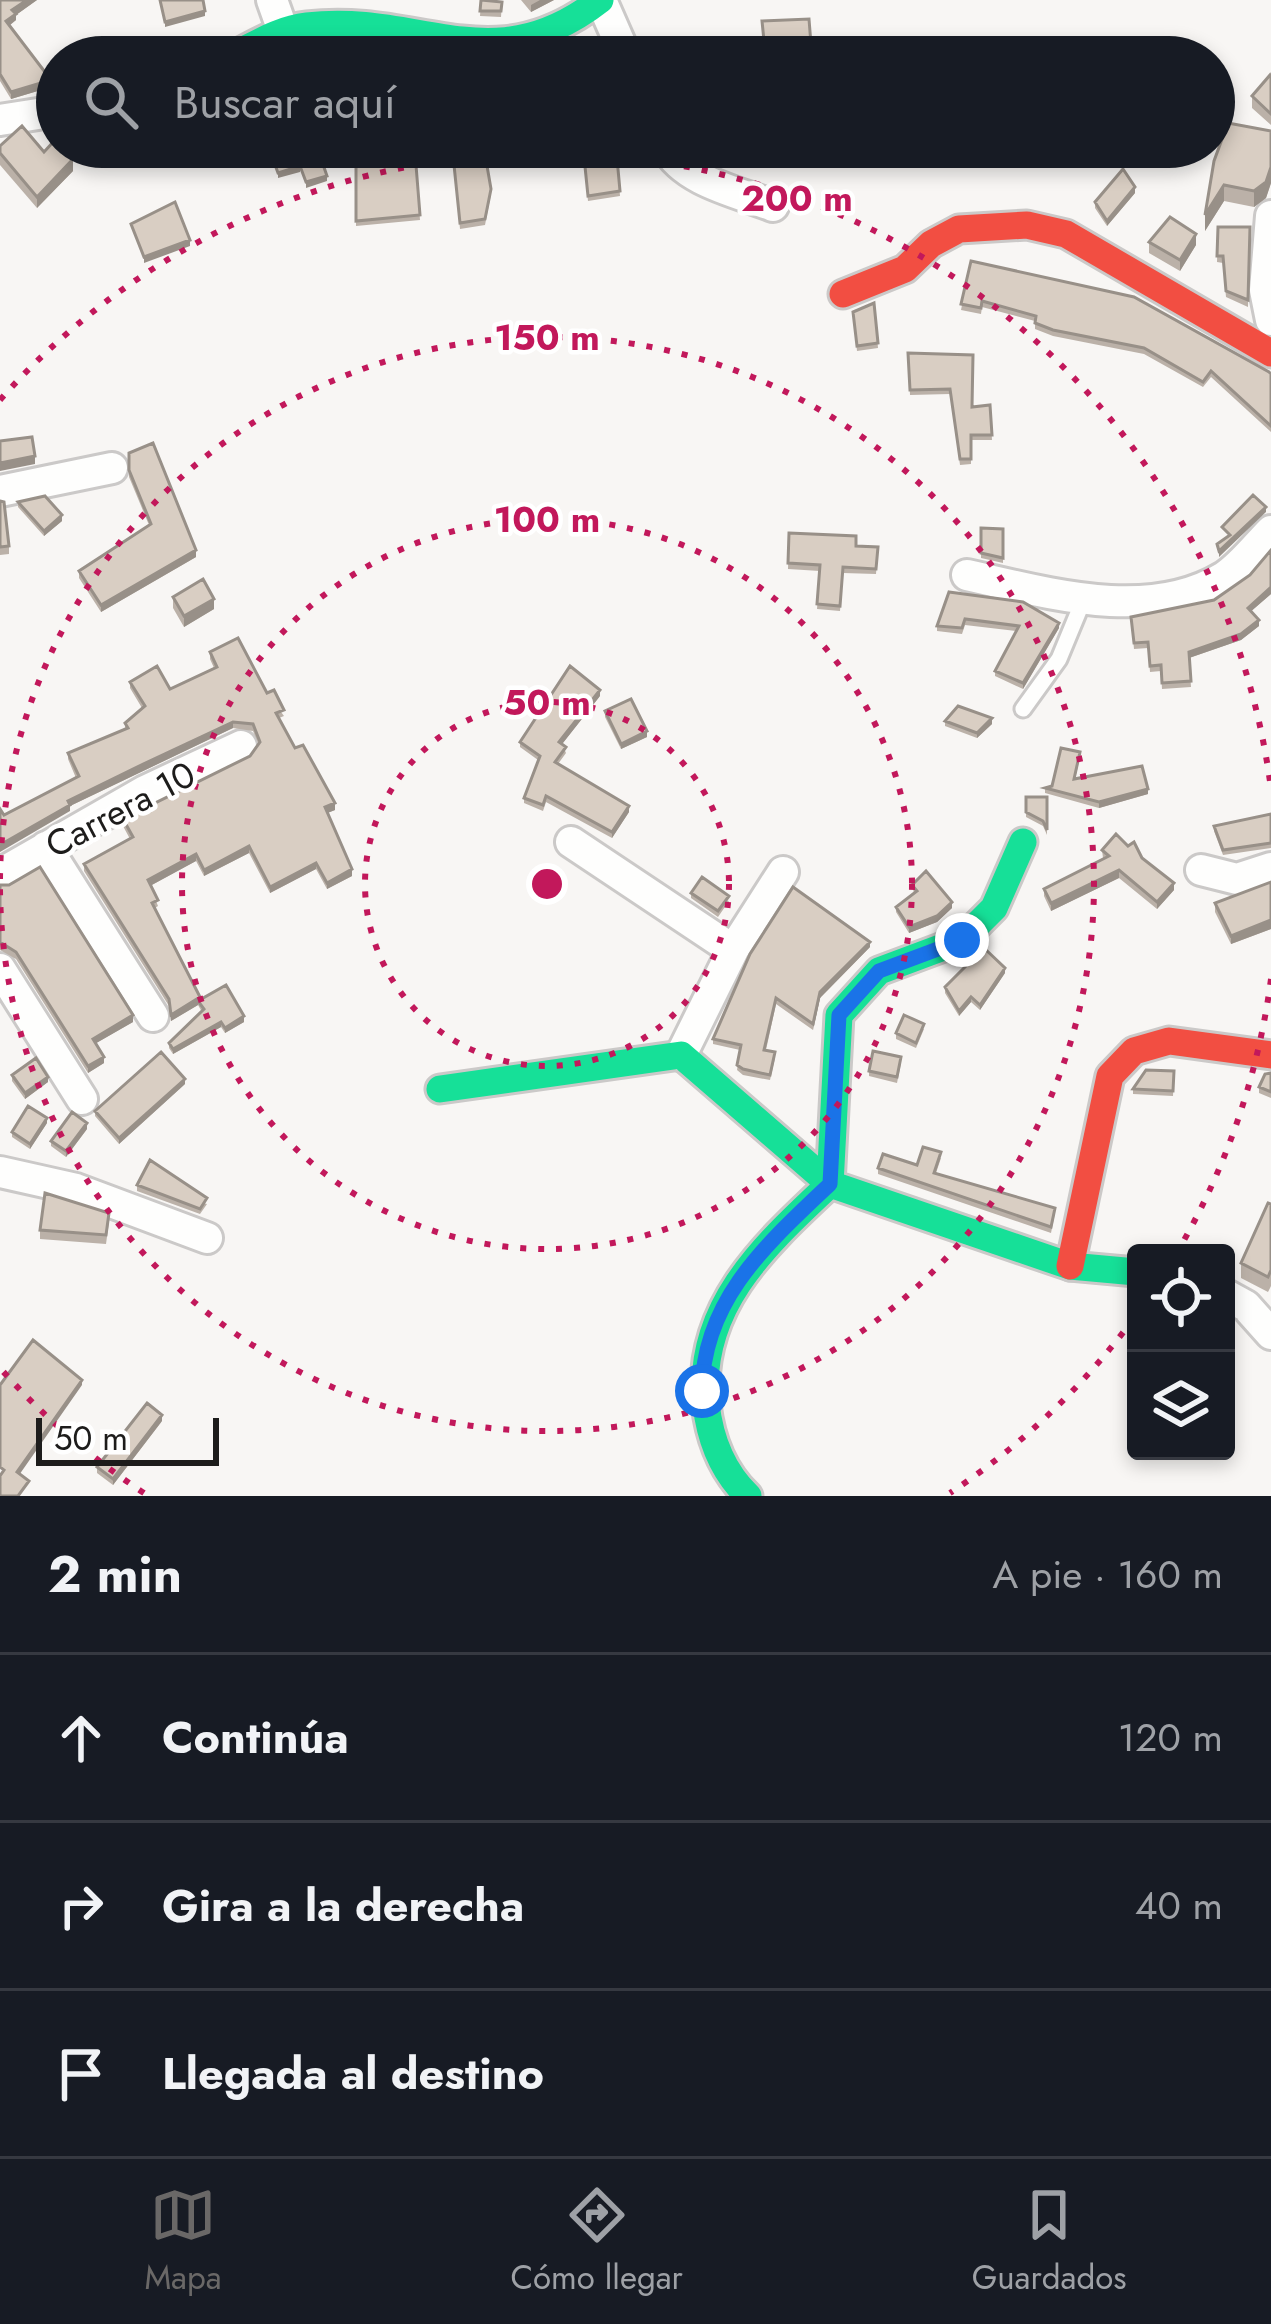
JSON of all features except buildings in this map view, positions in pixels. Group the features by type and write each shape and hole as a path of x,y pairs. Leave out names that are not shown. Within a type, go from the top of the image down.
{"street":[{"path":"272,0 283,31"},
{"path":"543,36 578,22 601,0 617,36"},
{"path":"273,36 313,24 411,36"},
{"path":"0,120 36,114"},
{"path":"684,168 773,206"},
{"path":"1271,215 1265,290 1271,320"},
{"path":"843,294 904,269 932,244 959,229 1027,225 1066,234 1271,353"},
{"path":"0,491 112,468"},
{"path":"968,575 1084,601 1178,596 1226,576 1271,531"},
{"name":"Carrera 10","path":"0,874 145,790 241,746"},
{"path":"571,842 733,950"},
{"path":"748,1496 715,1454 702,1391 702,1351 745,1265 830,1184 839,1015 879,971 962,940 994,908 1023,842"},
{"path":"46,848 153,1016"},
{"path":"1201,870 1237,878 1271,868"},
{"path":"680,1055 733,950 783,872"},
{"path":"0,969 82,1099"},
{"path":"1070,1266 1110,1076 1134,1051 1169,1041 1271,1055"},
{"path":"440,1089 680,1055 830,1184 1070,1266 1127,1271"},
{"path":"0,1172 76,1189 207,1238"},
{"path":"1235,1300 1271,1334"}],"lane":[{"path":"1023,709 1059,659 1084,601"}],"traffic: fast":[{"path":"531,36 561,25 600,0"},
{"path":"273,36 307,26 347,24 436,36"},
{"path":"748,1496 724,1465 711,1430 706,1369 712,1337 740,1280 830,1184 839,1015 879,971 962,940 994,908 1023,842"},
{"path":"440,1089 681,1055 830,1184 1070,1266 1127,1271"}],"traffic: jam":[{"path":"843,294 905,269 931,244 959,229 1027,225 1066,234 1271,353"},
{"path":"1070,1266 1110,1076 1134,1051 1169,1041 1271,1055"}],"route":[{"path":"702,1391 702,1351 745,1265 830,1184 839,1015 879,971 962,940"}]}
